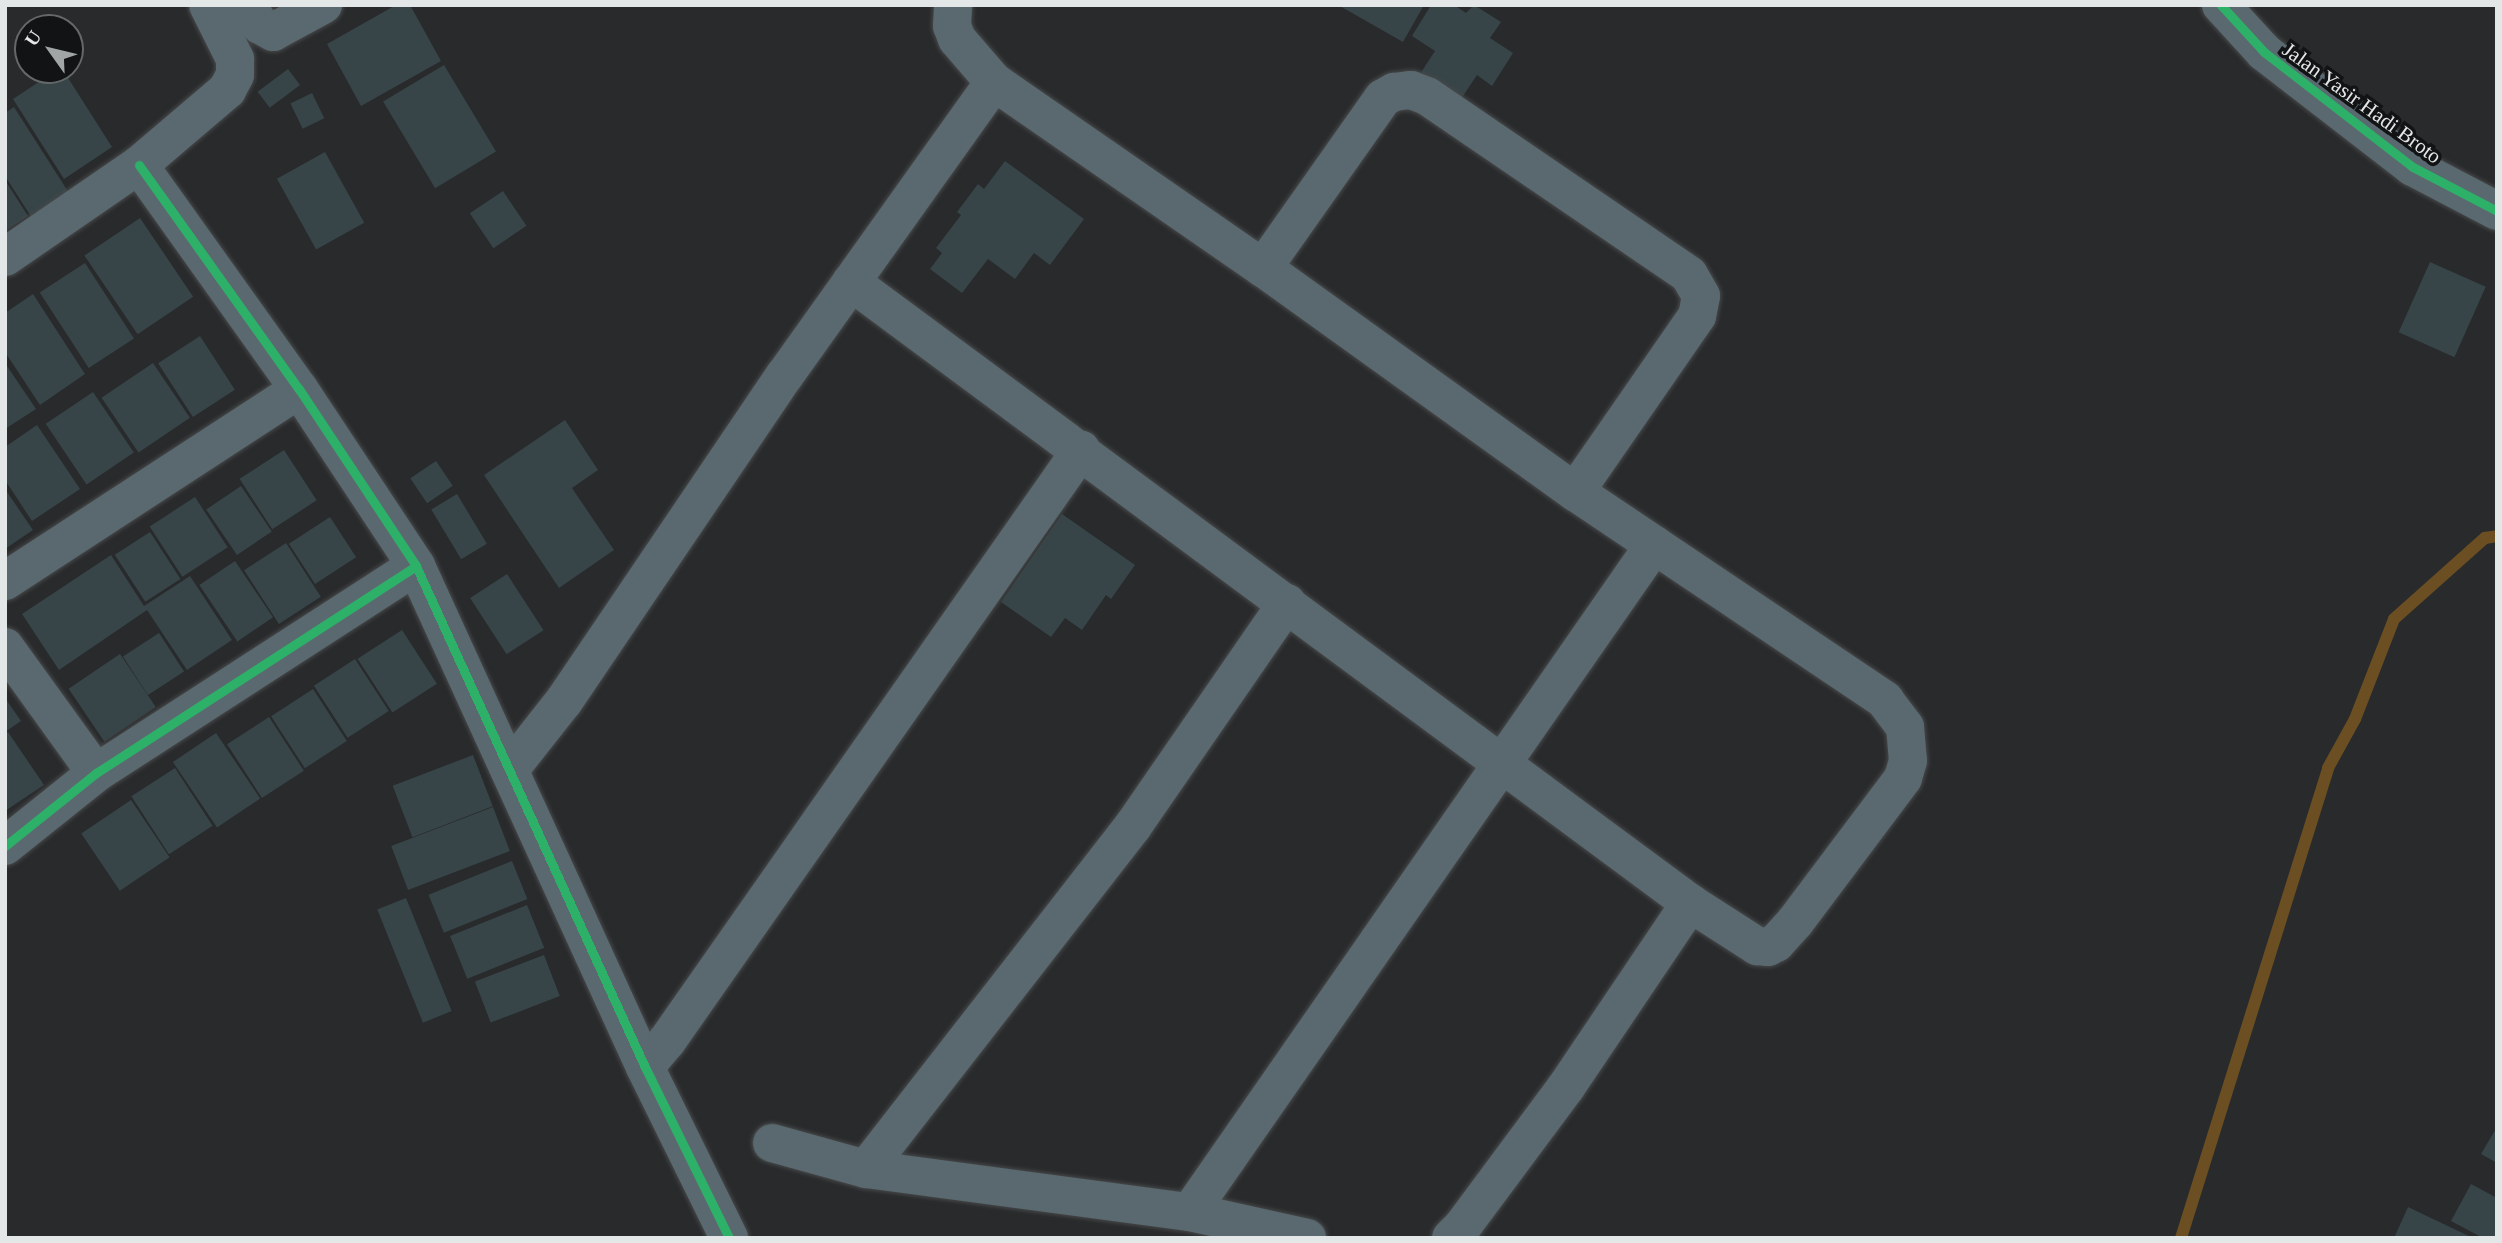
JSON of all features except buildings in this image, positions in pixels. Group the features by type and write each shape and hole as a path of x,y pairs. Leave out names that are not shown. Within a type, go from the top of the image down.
{"street":[{"path":"5,257 139,165 215,101 232,82 236,70 235,59 208,5"},
{"path":"251,13 273,32 323,5"},
{"path":"851,282 1690,903 1757,946 1768,947 1776,943 1795,922 1903,778 1908,744 1905,727 1885,700 1575,492 1263,268 994,82 957,39 952,26 953,5"},
{"name":"Jalan Yasir Hadi Broto","path":"2221,5 2264,52 2413,167 2497,211"},
{"path":"511,768 564,701 851,282 994,82"},
{"path":"1263,268 1378,103 1389,94 1402,90 1427,96 1689,275 1701,296 1697,316 1575,492"},
{"path":"139,165 299,389 416,566 511,768 645,1067 729,1238"},
{"path":"5,582 299,389"},
{"path":"645,1067 667,1041 1081,450"},
{"path":"1190,1212 1654,545"},
{"path":"5,846 96,773 416,566"},
{"path":"866,1169 1133,826 1287,603"},
{"path":"5,647 96,773"},
{"path":"1451,1238 1566,1087 1690,903"},
{"path":"772,1143 866,1169 1190,1212 1307,1238"}],"waterway":[{"path":"2181,1238 2328,768 2355,719 2394,619 2485,538 2497,536"}],"cycle path":[{"path":"2221,5 2264,52 2413,167 2497,211"},
{"path":"139,165 299,389 416,566 645,1067 729,1238"},
{"path":"5,846 96,773 416,566"}]}
